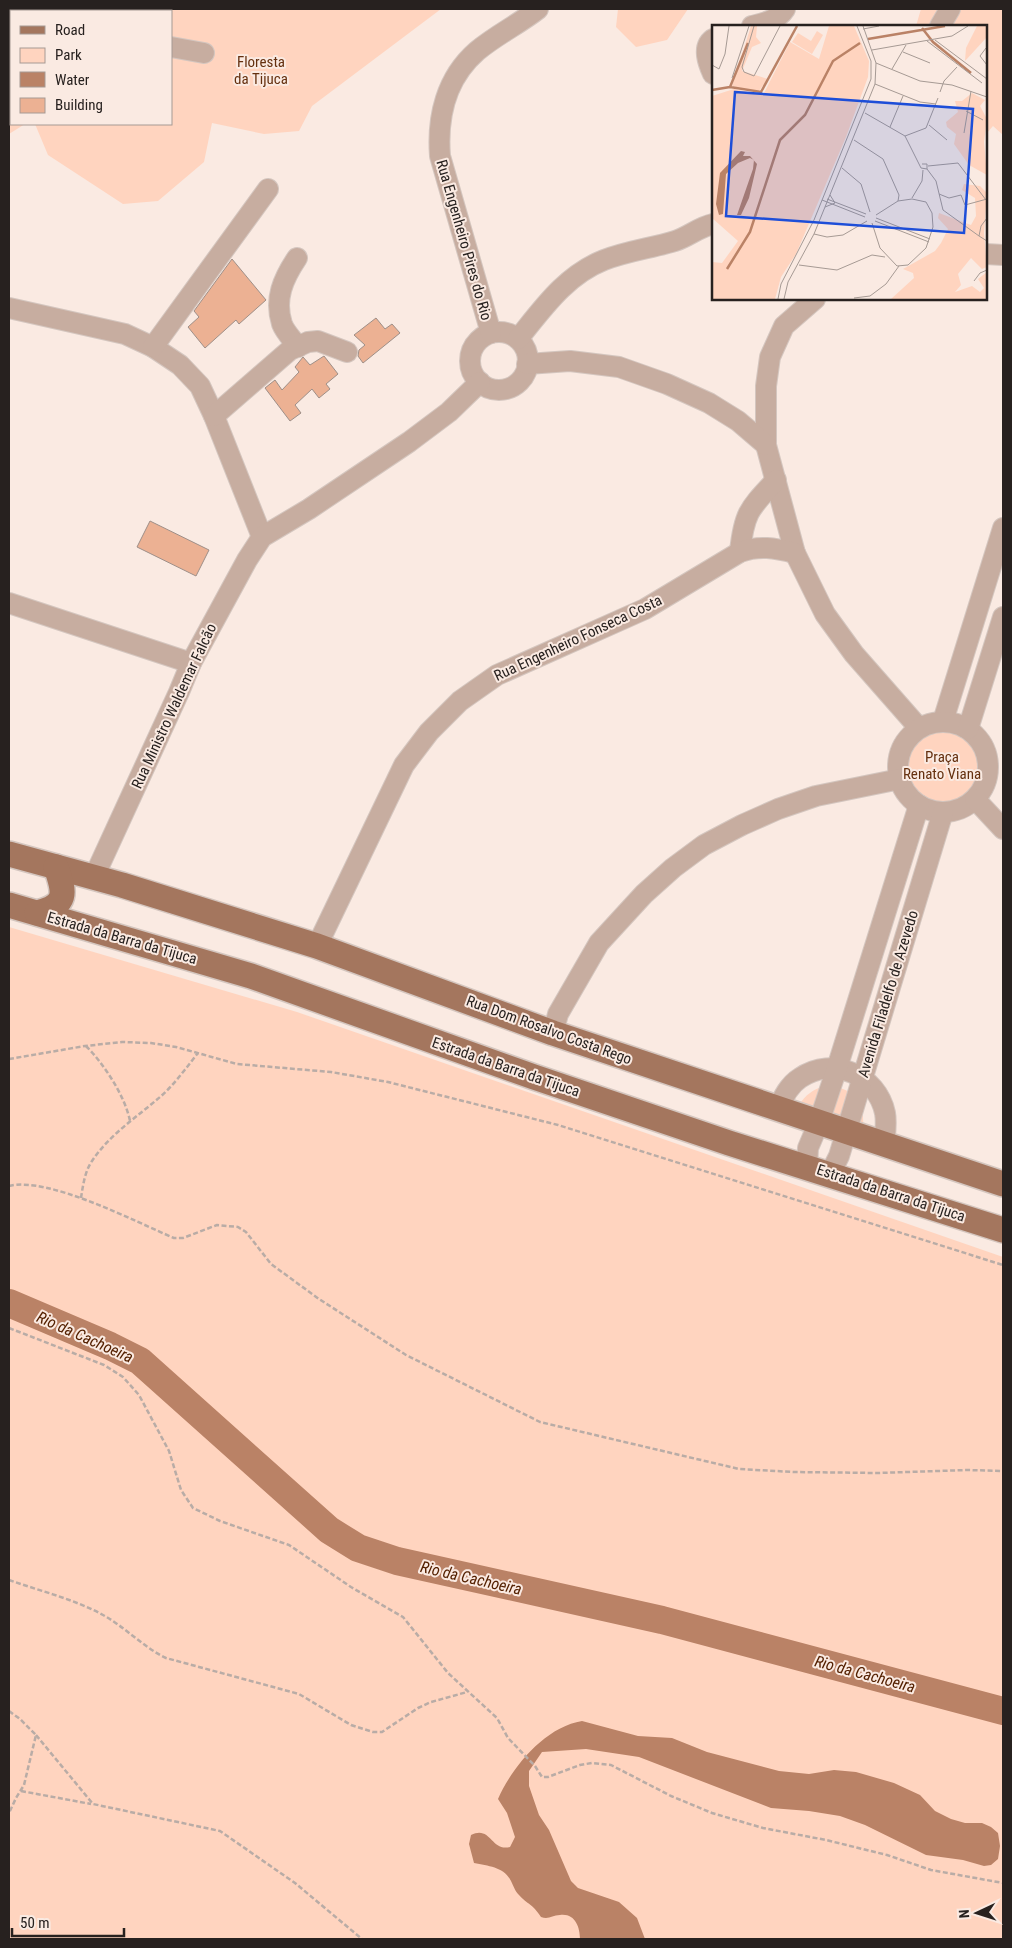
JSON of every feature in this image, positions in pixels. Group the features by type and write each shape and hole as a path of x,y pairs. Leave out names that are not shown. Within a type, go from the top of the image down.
{"main road":[{"path":"9,854 94,876"},
{"path":"36,913 52,908 61,897 62,883 56,866"},
{"name":"Rua Dom Rosalvo Costa Rego","path":"94,876 317,946 553,1033 1003,1184"},
{"name":"Estrada da Barra da Tijuca","path":"9,905 251,976 534,1077 729,1143 1003,1230"}],"street":[{"name":"Rua Engenheiro Pires do Rio","path":"491,333 440,156 438,137 441,114 448,90 461,68 477,51 538,9"},
{"path":"756,25 782,14 785,9"},
{"path":"941,25 950,9"},
{"path":"712,40 709,42 707,51 712,70"},
{"path":"172,47 204,53"},
{"path":"153,346 268,189"},
{"path":"518,339 547,303 566,284 587,269 605,260 677,240 711,223"},
{"path":"987,254 1003,255"},
{"path":"297,258 286,275 278,295 283,325 298,347"},
{"path":"814,300 784,326 770,357 766,386 766,445 795,553 825,614 854,654 920,728"},
{"path":"9,308 125,334 153,346 180,365 200,386 214,416 262,538"},
{"path":"500,332 510,334 518,339 524,346 527,355 525,373 513,386 496,389 480,382 474,375 471,367 472,350 483,336 500,332"},
{"path":"214,416 290,350 308,342 318,342 347,352"},
{"path":"527,364 570,362 619,367 667,384 709,403 738,421 766,445"},
{"name":"Rua Ministro Waldemar Falcão","path":"94,876 179,692 190,663 247,560 262,538 409,442 449,412 480,382"},
{"path":"740,552 742,527 750,507 776,480"},
{"path":"943,721 1003,528"},
{"name":"Rua Engenheiro Fonseca Costa","path":"317,946 404,765 429,732 460,701 497,674 645,609 740,552 753,548 773,547 795,553"},
{"path":"9,603 190,663"},
{"path":"968,729 1003,617"},
{"path":"943,721 968,729 995,753 988,763 987,779 975,799 957,810 943,812 930,810 919,805 907,794 898,771 900,754 907,739 920,728 943,721"},
{"path":"553,1033 558,1014 599,942 644,894 673,868 704,845 778,809 816,796 900,779"},
{"path":"975,799 1003,829"},
{"name":"Avenida Filadelfo de Azevedo","path":"919,805 837,1068 808,1148 817,1170 835,1165 943,812"},
{"path":"778,1109 790,1086 800,1078 818,1070 837,1068 863,1077 881,1100 885,1114 884,1144"}],"path":[{"path":"9,1059 85,1046 122,1042 151,1043 198,1053 236,1064 331,1072 388,1082 558,1125 1003,1265"},
{"path":"85,1046 98,1058 127,1109 130,1121"},
{"path":"81,1198 91,1162 103,1147 130,1121 162,1096 198,1053"},
{"path":"9,1186 17,1184 42,1186 81,1198 174,1238 183,1238 217,1225 238,1227 246,1232 270,1264 319,1299 406,1355 540,1422 739,1469 841,1473 1003,1471"},
{"path":"9,1328 104,1366 123,1377 139,1395 169,1451 181,1490 193,1508 220,1521 289,1545 351,1587 403,1617 448,1673 497,1718 508,1738 526,1755 542,1777 548,1777 580,1765 592,1763 611,1765 671,1796 712,1813 763,1828 826,1840 887,1855 931,1870 1003,1883"},
{"path":"9,1580 82,1605 104,1615 152,1651 166,1658 299,1694 364,1731 382,1732 418,1708 442,1697 468,1691"},
{"path":"9,1711 36,1735 93,1804"},
{"path":"9,1813 24,1786 36,1735"},
{"path":"21,1790 220,1831 295,1883 362,1939"}],"green space":[{"name":"Floresta da Tijuca","path":"9,9 441,9 312,106 299,131 264,134 212,123 204,162 158,201 123,204 48,155 35,125 172,125 172,10 10,10 10,125 23,125 9,134"},
{"path":"618,9 688,9 667,40 636,47 616,27"},
{"path":"921,9 1003,9 1003,135 993,126 987,133 987,25 916,25"},
{"name":"Praça Renato Viana","path":"942,728 956,731 969,739 977,752 980,766 977,780 969,793 956,801 942,804 928,801 915,793 907,780 904,766 907,752 915,739 928,731"},
{"path":"9,927 297,1012 1003,1257 1003,1939 9,1939"},
{"path":"824,1086 842,1089 854,1096 862,1109 863,1127 799,1105 810,1093"}],"water":[{"path":"582,1721 638,1736 672,1738 707,1752 779,1771 809,1774 834,1770 856,1772 894,1783 920,1795 935,1811 951,1819 965,1823 982,1823 991,1827 998,1833 1000,1846 998,1859 991,1865 984,1866 963,1860 926,1855 865,1825 840,1816 771,1808 639,1757 586,1749 542,1752 529,1771 529,1786 539,1815 549,1830 571,1881 578,1888 619,1902 637,1918 645,1939 580,1939 578,1926 569,1916 541,1917 522,1898 508,1876 496,1868 474,1863 469,1844 471,1835 483,1833 499,1846 504,1848 510,1847 515,1837 507,1813 498,1799 504,1787 531,1750 555,1731"}],"building":[{"path":"232,259 266,300 239,324 236,320 205,348 188,327 199,317 194,311"},
{"path":"376,318 385,329 392,324 400,333 363,363 358,356 359,350 365,345 354,335"},
{"path":"324,356 338,374 326,384 330,389 319,398 312,389 295,405 301,413 290,421 265,388 275,380 282,390 299,372 295,367 303,357 310,365"},
{"path":"150,521 209,550 196,576 137,547"}],"waterway":[{"name":"Rio da Cachoeira","path":"9,1303 110,1346 140,1361 329,1530 358,1548 397,1561 662,1620 1003,1711"}]}
